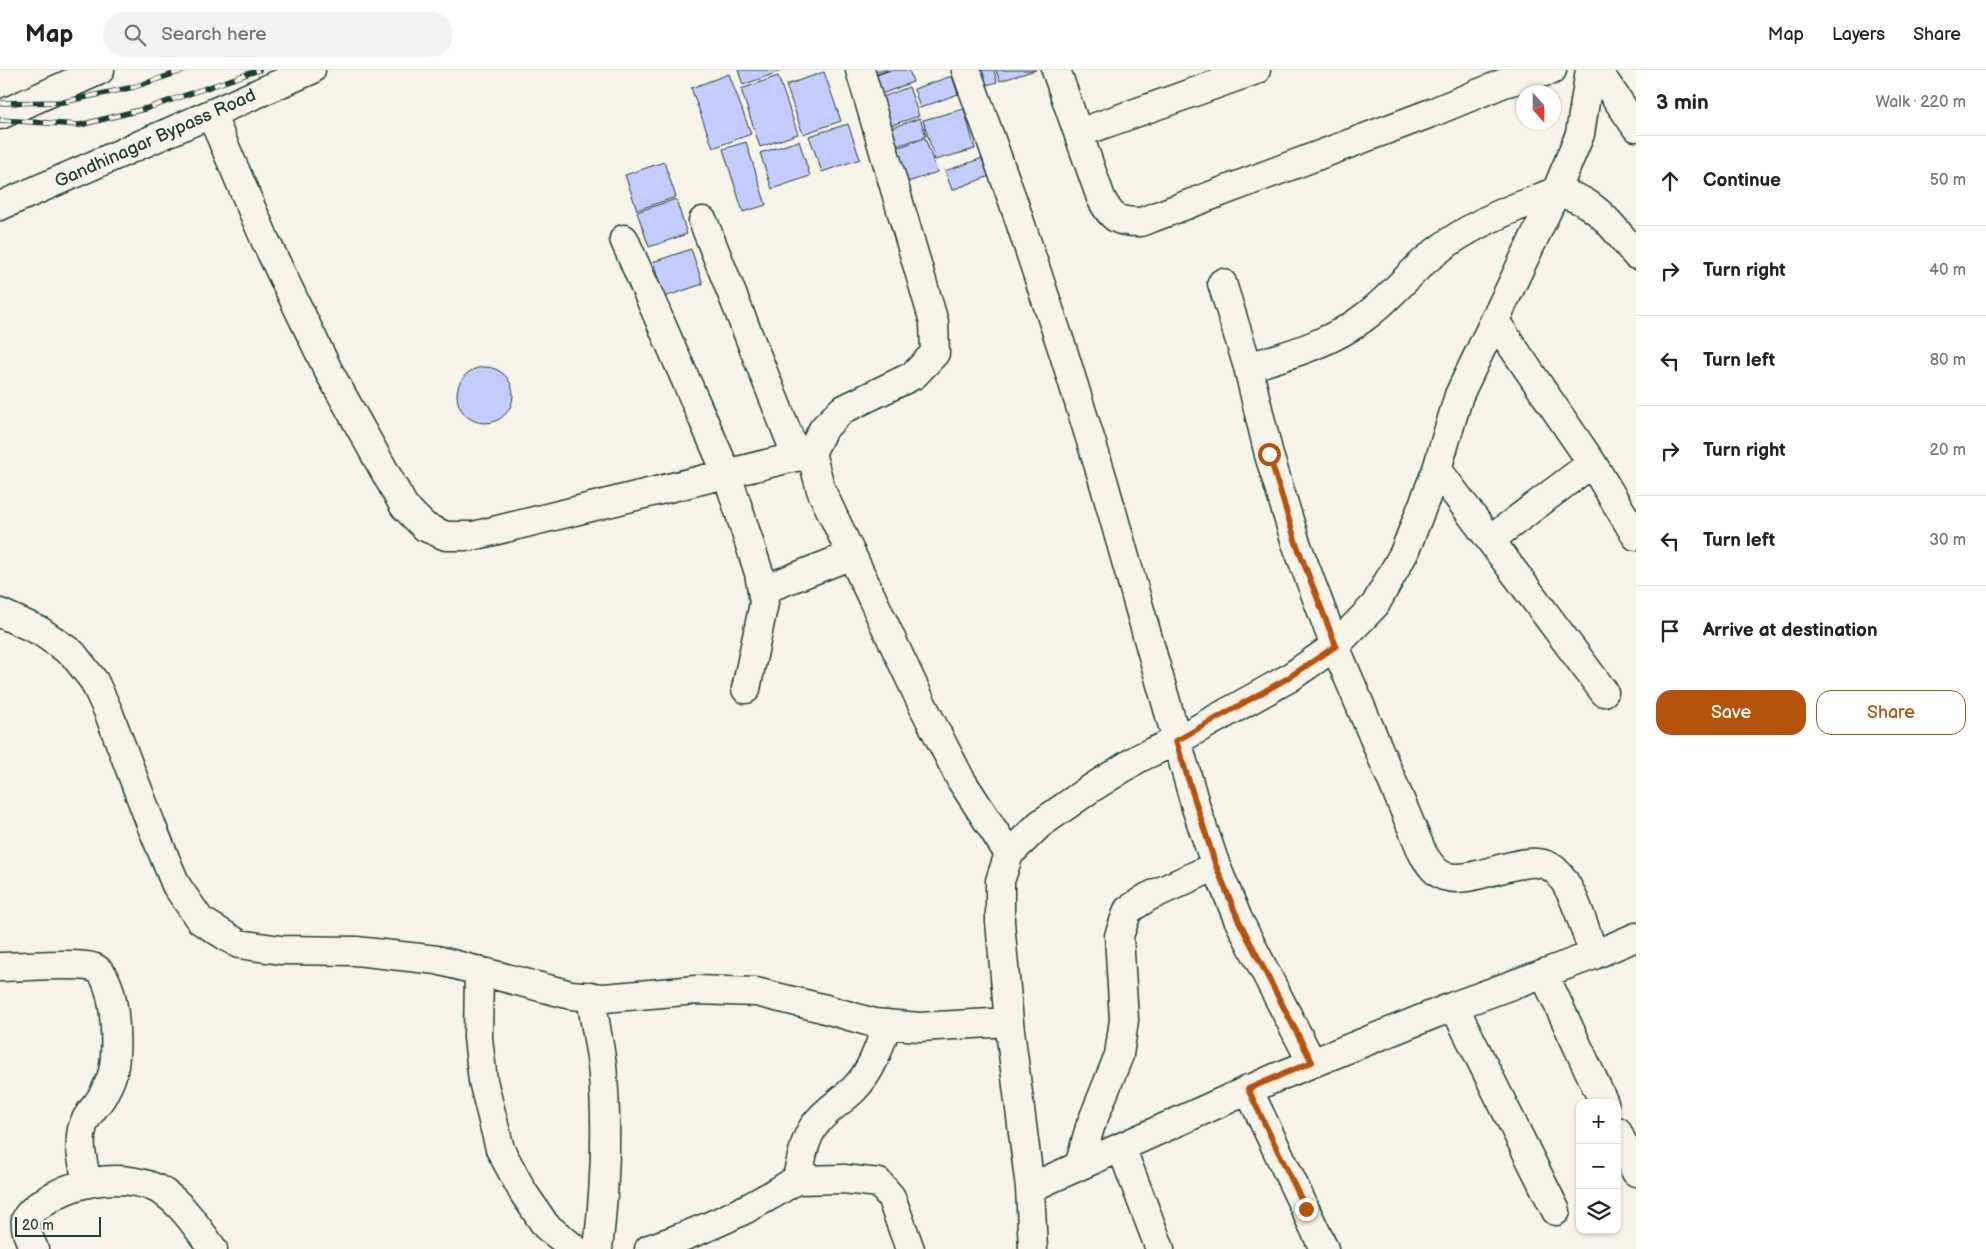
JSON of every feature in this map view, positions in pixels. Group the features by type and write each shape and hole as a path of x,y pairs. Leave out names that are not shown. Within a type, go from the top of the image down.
{"street":[{"path":"0,115 100,70"},
{"name":"Gandhinagar Bypass Road","path":"0,206 311,70"},
{"path":"211,114 266,242 328,370 404,506 425,527 446,536 473,536 804,455 823,429 842,410 914,375 935,353 934,322 860,70"},
{"path":"966,70 1014,204 1064,354 1103,480 1176,741 1216,866 1238,919 1312,1062"},
{"path":"1056,70 1101,198 1109,214 1124,222 1141,222 1431,113 1504,83 1552,70"},
{"path":"1079,134 1256,70"},
{"path":"1033,1249 1030,1188 1009,1022 1000,922 1000,881 1009,854 1040,824 1087,790 1139,758 1176,741 1288,678 1336,646 1375,605 1404,553 1436,469 1459,395 1556,192 1580,134 1590,70"},
{"path":"1597,70 1636,127"},
{"path":"1248,367 1294,354 1330,338 1366,317 1427,259 1474,227 1515,207 1556,192 1574,197 1596,208 1636,255"},
{"path":"702,221 804,455 923,706 961,780 1009,854"},
{"path":"624,239 727,474 750,540 759,573 764,603 746,689"},
{"path":"1222,283 1248,367 1269,454 1296,543 1336,646 1423,854 1432,868 1444,876 1461,877 1532,862 1545,864 1556,871 1568,889 1594,955"},
{"path":"1495,321 1592,463 1636,536"},
{"path":"1490,540 1592,463"},
{"path":"1436,469 1604,692"},
{"path":"762,590 852,555"},
{"path":"0,613 40,631 73,654 94,681 108,710 176,885 200,920 239,944 281,950 356,951 438,960 571,994 604,998 696,990 756,992 874,1023 919,1027 1009,1022"},
{"path":"1079,1166 1090,1127 1119,1055 1124,1020 1119,936 1128,910 1148,897 1216,866"},
{"path":"1030,1188 1312,1062 1454,1006 1594,955 1636,937"},
{"path":"0,967 82,966 96,969 104,976 110,988 116,1041 114,1068 104,1093 92,1107 83,1126 80,1145 87,1182"},
{"path":"479,971 478,1038 483,1081 500,1149 523,1192 546,1226 575,1249"},
{"path":"1544,974 1602,1099"},
{"path":"590,996 602,1064 605,1134 598,1249"},
{"path":"1454,1006 1556,1210"},
{"path":"796,1180 804,1144 815,1125 829,1109 853,1090 867,1074 876,1056 887,1024"},
{"path":"1248,1089 1324,1249"},
{"path":"1621,1140 1636,1172"},
{"path":"1121,1147 1160,1249"},
{"path":"34,1249 27,1232 26,1218 34,1208 52,1195 87,1182 116,1179 149,1185 174,1200 212,1249"},
{"path":"649,1249 693,1234 736,1215 796,1180 844,1179 880,1183 891,1197 910,1249"}],"building":[{"path":"738,70 780,70 781,71 743,85"},
{"path":"867,70 888,70 869,77"},
{"path":"891,70 909,70 913,82 876,96 869,78"},
{"path":"972,70 994,70 997,82 977,88"},
{"path":"996,70 1036,70 1000,81"},
{"path":"824,72 841,121 803,134 786,85"},
{"path":"729,74 751,134 713,148 691,88"},
{"path":"778,76 798,134 760,147 741,89"},
{"path":"952,76 958,94 920,108 914,89"},
{"path":"909,87 919,116 882,128 872,101"},
{"path":"964,109 975,149 935,160 923,120"},
{"path":"920,118 926,136 888,149 882,131"},
{"path":"848,124 860,159 822,172 809,136"},
{"path":"925,138 937,172 899,185 888,151"},
{"path":"799,141 810,176 772,189 760,153"},
{"path":"746,142 766,205 743,212 723,149"},
{"path":"983,158 990,176 952,190 945,171"},
{"path":"664,162 676,197 637,210 625,175"},
{"path":"676,199 687,234 649,247 637,212"},
{"path":"691,249 703,284 664,297 653,262"},
{"path":"479,367 491,367 501,371 509,379 513,395 509,411 501,419 491,423 479,423 469,419 461,411 457,401 457,389 461,379 469,371"}],"railway":[{"path":"0,103 63,102 134,87 185,70"},
{"path":"0,120 80,125 148,108 259,70"}],"route":[{"path":"1269,454 1296,543 1336,646 1288,678 1176,741 1216,866 1238,919 1312,1062 1248,1089 1306,1209"}]}
